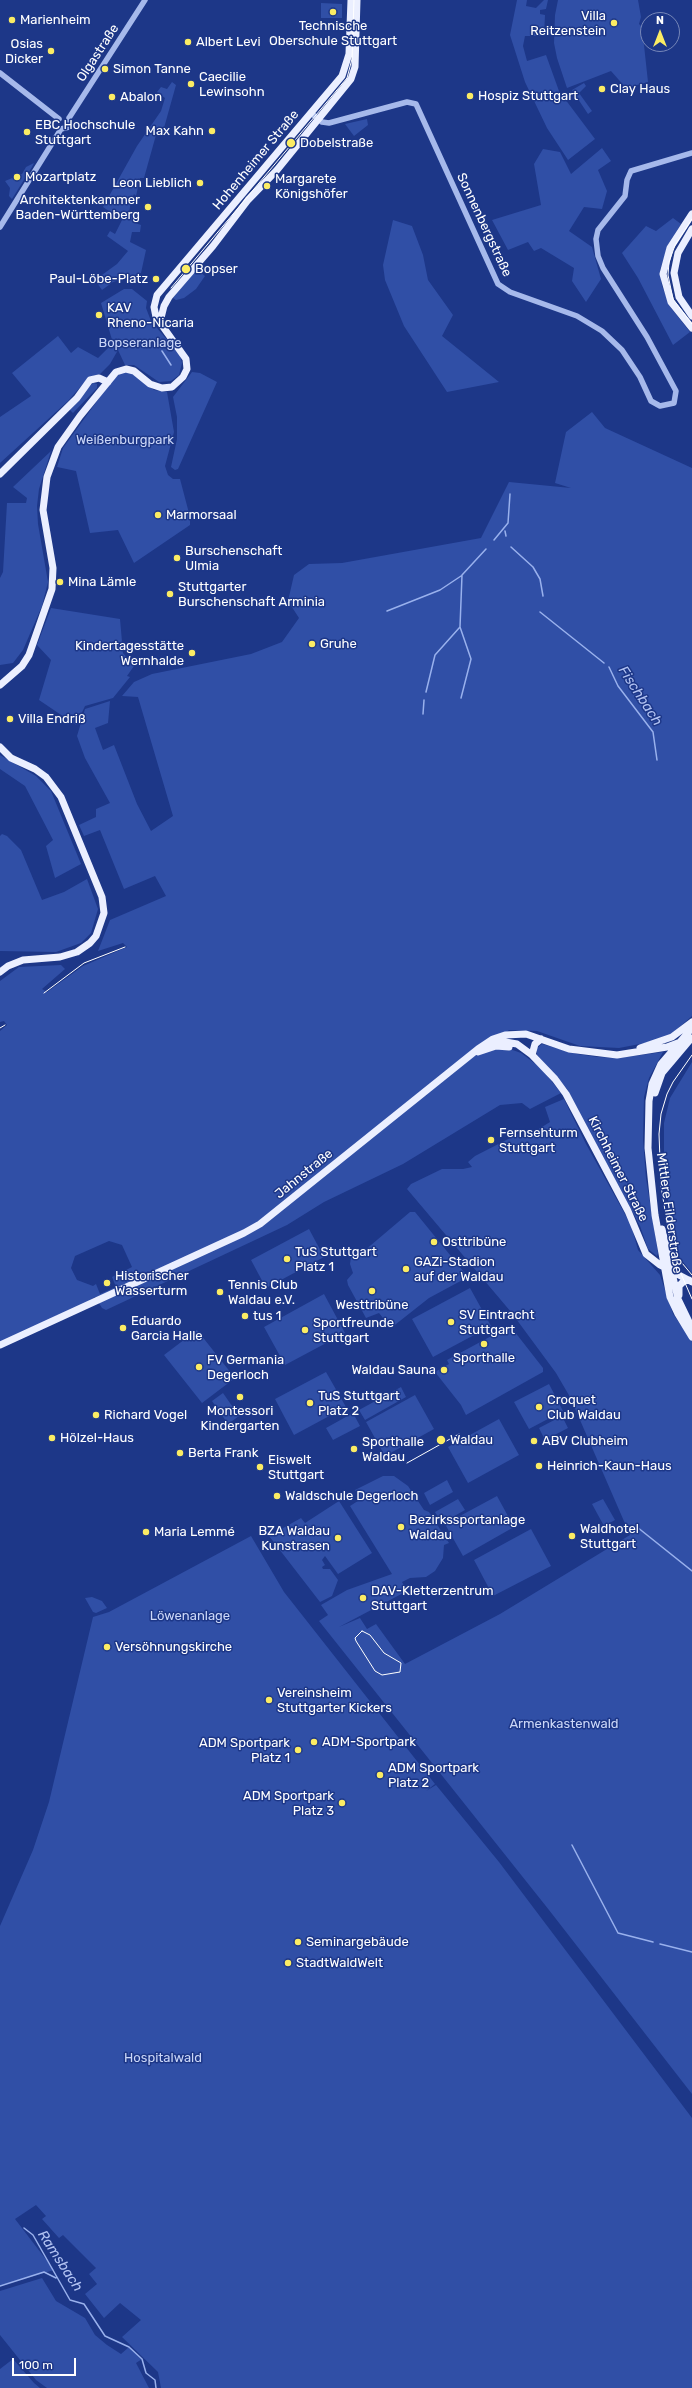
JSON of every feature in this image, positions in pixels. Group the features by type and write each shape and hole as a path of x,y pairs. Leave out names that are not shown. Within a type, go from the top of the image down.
{"main road":[{"name":"Hohenheimer Straße","path":"32,644 50,598 54,578 44,519 44,496 48,477 63,438 116,372 126,369 138,373 153,386 162,388 172,387 182,379 187,369 186,359 160,322 154,310 155,301 160,290 342,76 347,66 351,0"},
{"name":"Hohenheimer Straße","path":"160,322 164,306 169,298 213,246 248,200 277,170 347,84 353,73 357,0"},
{"path":"692,214 670,248 664,274 671,302 692,328"},
{"path":"692,229 678,252 674,273 679,297 692,316"},
{"path":"0,474 77,398 90,380 99,378 108,382"},
{"path":"0,679 21,661 32,644"},
{"path":"0,685 22,666 29,655 32,644"},
{"path":"0,741 13,754 37,765 56,783 64,794 74,826"},
{"path":"0,747 11,758 35,769 46,778 61,797 103,901 104,913 101,928 90,944 77,952 60,957 23,960 8,966 0,972"},
{"name":"Jahnstraße","path":"610,1054 665,1041 692,1022"},
{"name":"Mittlere Filderstraße","path":"692,1028 661,1064 652,1084 649,1101 648,1148 655,1215 668,1269 678,1299 692,1329"},
{"name":"Jahnstraße","path":"0,1345 238,1236 260,1224 474,1053 493,1040 517,1034 541,1039 579,1051 617,1055 652,1050 678,1044 692,1038"},
{"name":"Mittlere Filderstraße","path":"692,1038 662,1073 656,1086 653,1101 652,1131 656,1193 668,1269 670,1296 683,1324 692,1337"},
{"path":"532,1055 535,1044 541,1039"},
{"name":"Kirchheimer Straße","path":"493,1040 512,1043 532,1055 555,1080 566,1094 628,1211 643,1250 652,1260 691,1281"},
{"name":"Kirchheimer Straße","path":"474,1053 496,1046 521,1048"},
{"path":"652,1050 660,1058 661,1064"},
{"path":"678,1299 679,1286 684,1282 691,1281"},
{"path":"683,1324 692,1329"}],"street":[{"name":"Olgastraße","path":"68,118 145,0"},
{"path":"0,73 59,119"},
{"name":"Sonnenbergstraße","path":"319,120 324,123 332,122 413,102 417,106 498,284 510,292 565,311 591,323 609,337 622,350 640,377 651,401 663,407 674,403 676,391 647,337 603,268 596,248 598,230 624,196 628,175 634,170 692,153"},
{"path":"311,113 319,120"},
{"path":"0,227 61,129 69,127 71,123 68,118 64,116 59,119"},
{"path":"59,119 58,126 61,129"}],"green space":[{"path":"517,0 527,0 526,6 536,8 544,0 548,0 546,9 540,10 540,14 545,15 544,36 525,36 523,46 527,61 546,55 559,91 595,139 568,160 547,128 525,82 510,35"},
{"path":"558,0 638,0 640,12 640,52 645,52 648,82 626,88 611,71 567,88 557,58 554,43 555,15"},
{"path":"321,3 342,4 342,18 321,18"},
{"path":"172,82 176,85 162,135 156,135 144,178 140,178 136,196 134,194 131,200 129,214 133,216 132,222 141,225 140,232 132,232 130,242 146,250 141,273 113,282 102,290 95,280 117,264 128,251 107,236 110,231 115,234 122,220 103,207 137,146 161,111 165,98 157,92 161,87 167,89"},
{"path":"584,83 586,86 579,93 592,111 588,114 572,90"},
{"path":"367,119 368,125 354,136 345,124"},
{"path":"602,148 611,161 598,170 607,191 602,209 584,207 569,231 592,247 601,279 586,302 572,281 574,268 541,248 534,251 528,242 508,250 492,220 541,205 534,164 543,149 560,152 571,174"},
{"path":"34,163 12,199 9,196 10,188 5,181 22,174 26,167"},
{"path":"673,218 681,224 668,245 660,270 662,286 671,308 690,332 673,345 638,278 622,253 646,226 656,231"},
{"path":"393,220 412,226 423,255 428,280 453,315 442,336 499,382 447,392 404,326 385,280 383,265"},
{"path":"196,269 205,276 196,289 184,298 176,300 173,298"},
{"name":"Bopseranlage","path":"124,289 132,289 147,301 146,308 151,321 180,355 182,363 179,375 171,381 159,382 134,365 125,365 118,350 110,364 100,374 89,377 68,401 0,463 0,417 31,396 12,373 58,336 71,353 78,347 98,358 113,343 101,303"},
{"name":"Weißenburgpark","path":"122,372 130,372 154,390 167,392 174,432 165,466 168,475 173,479 180,479 190,517 190,525 134,563 118,530 90,533 76,471 57,467 63,448 113,379"},
{"path":"192,372 200,373 217,382 178,469 175,470 171,467 177,439 177,417 173,397"},
{"path":"93,383 97,384 97,388 73,413 68,408"},
{"path":"592,412 605,428 692,468 692,1016 666,1039 619,1048 580,1046 537,1031 509,1030 496,1041 507,1048 521,1053 541,1068 561,1093 530,1109 522,1103 500,1105 403,1164 324,1202 287,1225 106,1310 102,1308 95,1297 71,1311 0,1343 0,1031 7,1025 4,1021 0,1022 0,981 19,967 61,965 65,969 42,989 47,992 83,966 127,947 123,943 98,951 110,920 166,896 155,876 124,889 100,830 84,836 79,825 96,817 96,809 110,803 85,758 77,736 85,709 110,701 108,723 95,728 103,750 114,745 137,804 151,831 173,816 138,697 122,696 134,682 152,674 251,654 282,642 299,618 288,601 294,575 309,564 342,563 481,538 509,482 571,488 555,483 566,432","holes":["109,1241 122,1245 132,1267 112,1277 116,1287 100,1294 96,1284 93,1286 77,1280 71,1268 75,1256"]},
{"path":"51,451 39,489 37,506 38,524 48,582 42,606 23,650 13,663 0,665 0,578 3,572 7,503 26,503 27,498 13,487"},
{"path":"51,608 120,619 123,653 134,666 127,676 130,677 113,698 85,706 76,725 39,700 51,660 37,645"},
{"path":"0,755 36,776 51,791 81,864 55,878 46,846 53,840 25,786 0,769"},
{"path":"2,834 7,836 21,850 42,900 64,892 87,879 98,909 91,933 81,943 56,952 0,951 0,836"},
{"path":"542,1044 577,1054 598,1057 619,1058 663,1052 649,1078 644,1097 643,1140 646,1178 658,1253 657,1256 648,1249 640,1226 567,1089 537,1055 537,1048"},
{"path":"692,1062 692,1273 676,1253 670,1220 664,1157 664,1123 670,1098"},
{"name":"Armenkastenwald","path":"564,1099 586,1144 631,1225 638,1250 660,1275 673,1314 692,1341 692,2094 549,1910 319,1621 328,1615 321,1605 347,1590 392,1574 350,1506 361,1499 355,1490 383,1476 394,1476 408,1486 424,1510 429,1512 449,1543 444,1545 443,1558 435,1571 426,1577 410,1578 402,1582 407,1591 339,1627 360,1618 367,1629 376,1624 405,1664 500,1614 630,1535 570,1397 556,1373 511,1312 407,1189 411,1184 442,1169 463,1169 472,1167 468,1162 475,1156 518,1134 524,1138 550,1122 545,1107"},
{"name":"GAZi-Stadion auf der Waldau","path":"410,1212 415,1212 468,1277 429,1298 391,1328 379,1313 366,1318 348,1285 347,1280 353,1273 350,1264 351,1257 359,1251 364,1251"},
{"name":"TuS Stuttgart Platz 1","path":"309,1229 324,1257 266,1288 251,1260"},
{"name":"SV Eintracht Stuttgart","path":"470,1288 491,1326 433,1357 412,1319"},
{"name":"Sportfreunde Stuttgart","path":"324,1294 345,1333 285,1365 264,1327"},
{"path":"508,1327 511,1327 543,1368 543,1372 466,1415 461,1405 435,1372 449,1364 447,1360"},
{"name":"FV Germania Degerloch","path":"197,1330 235,1378 202,1403 164,1355"},
{"name":"TuS Stuttgart Platz 2","path":"326,1372 346,1407 294,1435 275,1399"},
{"name":"Croquet Club Waldau","path":"549,1384 563,1411 529,1429 514,1402"},
{"path":"401,1387 406,1397 365,1420 359,1410"},
{"path":"223,1393 239,1416 228,1424 212,1401"},
{"path":"415,1395 434,1429 385,1456 366,1422"},
{"path":"353,1413 360,1426 333,1440 326,1428"},
{"path":"562,1416 568,1428 545,1440 539,1428"},
{"path":"499,1419 519,1455 468,1483 448,1447"},
{"path":"447,1480 453,1492 430,1505 424,1493"},
{"path":"497,1496 514,1527 463,1556 445,1524"},
{"path":"458,1499 465,1510 442,1523 435,1512"},
{"path":"603,1499 615,1520 604,1526 592,1504"},
{"path":"339,1501 372,1553 338,1574 325,1556 322,1560 325,1565 322,1567 323,1569 330,1569 338,1580 332,1596 320,1602 269,1536 301,1518 305,1523"},
{"path":"531,1529 551,1566 493,1596 474,1560"},
{"name":"Hospitalwald","path":"251,1536 284,1592 435,1784 426,1791 436,1785 499,1862 692,2118 692,2388 161,2388 158,2372 122,2337 141,2320 120,2303 104,2318 85,2294 97,2284 89,2274 96,2268 63,2235 59,2238 42,2219 46,2216 36,2205 15,2219 54,2270 0,2286 0,1926 33,1850 49,1802 93,1617 109,1612"},
{"path":"92,1597 102,1601 107,1608 96,1613 93,1612 85,1598"},
{"path":"42,2278 56,2301 85,2318 95,2335 107,2345 121,2354 129,2347 142,2359 136,2363 149,2388 47,2388 36,2380 0,2335 0,2291"},
{"path":"13,2359 40,2388 0,2388 0,2369"}],"waterway":[{"path":"162,351 171,365"},
{"name":"Fischbach","path":"494,540 508,523 510,494"},
{"name":"Fischbach","path":"505,531 506,536"},
{"name":"Fischbach","path":"511,547 533,567 540,579 543,596"},
{"path":"426,692 435,655 460,627 462,575 486,549"},
{"path":"387,611 440,590 461,576"},
{"name":"Fischbach","path":"540,612 604,663"},
{"path":"460,627 471,659 461,698"},
{"name":"Fischbach","path":"609,667 618,686 653,732 657,760"},
{"path":"423,714 424,700"},
{"path":"637,1527 692,1571"},
{"path":"572,1845 618,1933 653,1942"},
{"path":"660,1944 692,1952"},
{"name":"Ramsbach","path":"24,2228 33,2235 70,2300 84,2304 105,2336 129,2347 142,2359 146,2373 155,2380 156,2388"},
{"path":"0,2286 44,2272 56,2278"}],"tram line":[{"path":"171,288 347,78 352,59 354,0"},
{"path":"692,219 675,245 669,262 668,275 673,299 692,324"},
{"path":"44,993 84,963 125,947"},
{"path":"0,1028 5,1025"},
{"path":"692,1055 673,1082 667,1094 661,1114 659,1134 661,1186 672,1253 692,1299"},
{"path":"677,1257 692,1275"},
{"path":"407,1463 459,1434"},
{"path":"362,1631 370,1635 384,1653 401,1663 400,1672 382,1675 375,1671 355,1638 362,1631"}],"place":[{"name":"Technische Oberschule Stuttgart","path":"333,12"},
{"name":"Marienheim","path":"12,20"},
{"name":"Villa Reitzenstein","path":"614,23"},
{"name":"Albert Levi","path":"188,42"},
{"name":"Osias Dicker","path":"51,51"},
{"name":"Simon Tanne","path":"105,69"},
{"name":"Caecilie Lewinsohn","path":"191,84"},
{"name":"Clay Haus","path":"602,89"},
{"name":"Hospiz Stuttgart","path":"470,96"},
{"name":"Abalon","path":"112,97"},
{"name":"Max Kahn","path":"212,131"},
{"name":"EBC Hochschule Stuttgart","path":"27,132"},
{"name":"Dobelstraße","path":"291,143"},
{"name":"Mozartplatz","path":"17,177"},
{"name":"Leon Lieblich","path":"200,183"},
{"name":"Margarete Königshöfer","path":"267,186"},
{"name":"Architektenkammer Baden-Württemberg","path":"148,207"},
{"name":"Bopser","path":"186,269"},
{"name":"Paul-Löbe-Platz","path":"156,279"},
{"name":"KAV Rheno-Nicaria","path":"99,315"},
{"name":"Marmorsaal","path":"158,515"},
{"name":"Burschenschaft Ulmia","path":"177,558"},
{"name":"Mina Lämle","path":"60,582"},
{"name":"Stuttgarter Burschenschaft Arminia","path":"170,594"},
{"name":"Gruhe","path":"312,644"},
{"name":"Kindertagesstätte Wernhalde","path":"192,653"},
{"name":"Villa Endriß","path":"10,719"},
{"name":"Fernsehturm Stuttgart","path":"491,1140"},
{"name":"Osttribüne","path":"434,1242"},
{"name":"TuS Stuttgart Platz 1","path":"287,1259"},
{"name":"GAZi-Stadion auf der Waldau","path":"406,1269"},
{"name":"Historischer Wasserturm","path":"107,1283"},
{"name":"Westtribüne","path":"372,1291"},
{"name":"Tennis Club Waldau e.V.","path":"220,1292"},
{"name":"tus 1","path":"245,1316"},
{"name":"SV Eintracht Stuttgart","path":"451,1322"},
{"name":"Eduardo Garcia Halle","path":"123,1328"},
{"name":"Sportfreunde Stuttgart","path":"305,1330"},
{"name":"Sporthalle","path":"484,1344"},
{"name":"FV Germania Degerloch","path":"199,1367"},
{"name":"Waldau Sauna","path":"444,1370"},
{"name":"Montessori Kindergarten","path":"240,1397"},
{"name":"TuS Stuttgart Platz 2","path":"310,1403"},
{"name":"Croquet Club Waldau","path":"539,1407"},
{"name":"Richard Vogel","path":"96,1415"},
{"name":"Hölzel-Haus","path":"52,1438"},
{"name":"Waldau","path":"441,1440"},
{"name":"ABV Clubheim","path":"534,1441"},
{"name":"Sporthalle Waldau","path":"354,1449"},
{"name":"Berta Frank","path":"180,1453"},
{"name":"Heinrich-Kaun-Haus","path":"539,1466"},
{"name":"Eiswelt Stuttgart","path":"260,1467"},
{"name":"Waldschule Degerloch","path":"277,1496"},
{"name":"Bezirkssportanlage Waldau","path":"401,1527"},
{"name":"Maria Lemmé","path":"146,1532"},
{"name":"Waldhotel Stuttgart","path":"572,1536"},
{"name":"BZA Waldau Kunstrasen","path":"338,1538"},
{"name":"DAV-Kletterzentrum Stuttgart","path":"363,1598"},
{"name":"Versöhnungskirche","path":"107,1647"},
{"name":"Vereinsheim Stuttgarter Kickers","path":"269,1700"},
{"name":"ADM-Sportpark","path":"314,1742"},
{"name":"ADM Sportpark Platz 1","path":"298,1750"},
{"name":"ADM Sportpark Platz 2","path":"380,1775"},
{"name":"ADM Sportpark Platz 3","path":"342,1803"},
{"name":"Seminargebäude","path":"298,1942"},
{"name":"StadtWaldWelt","path":"288,1963"}],"park label":[{"name":"Löwenanlage","path":"190,1616"}]}
